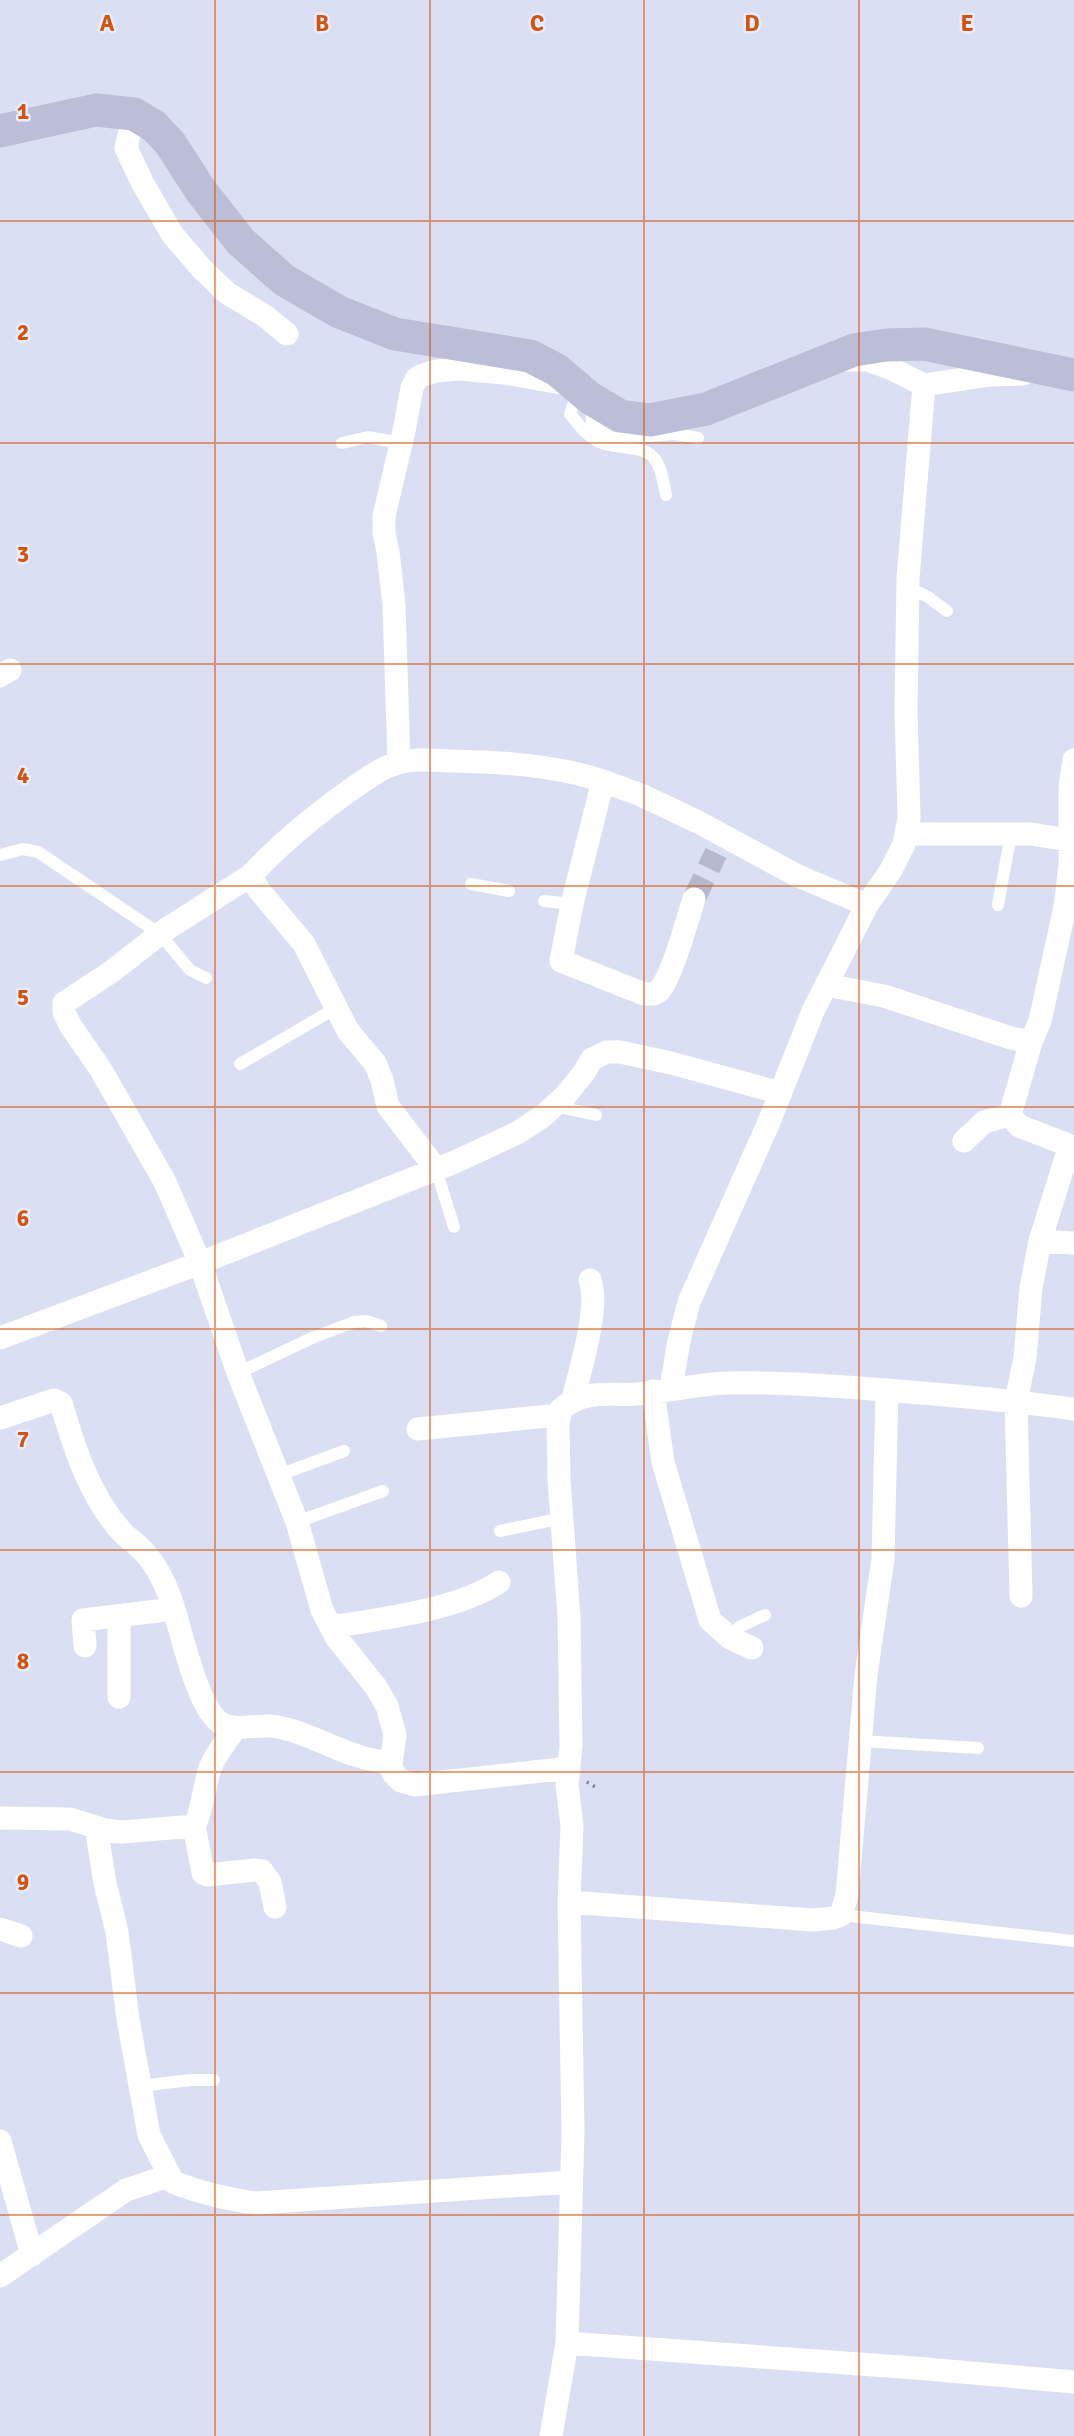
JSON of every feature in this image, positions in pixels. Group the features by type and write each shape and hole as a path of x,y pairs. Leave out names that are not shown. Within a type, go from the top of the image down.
{"street":[{"path":"0,131 96,110 134,114 155,126 170,142 201,191 241,242 284,281 339,312 395,334 530,356 557,370 620,416 650,420 706,409 853,351 886,345 924,344 1066,373"},
{"path":"134,114 127,148 142,182 173,233 202,269 227,293 265,316 286,334"},
{"path":"432,372 462,345"},
{"path":"822,363 868,360 924,385 990,375 1066,373"},
{"path":"399,763 394,605 384,516 412,388 417,378 432,372 460,369 504,373 581,390"},
{"path":"752,1648 730,1638 710,1620 663,1462 662,1390 689,1302 781,1093 813,1010 867,905 891,870 906,834 909,818 906,710 908,587 924,385"},
{"path":"569,1768 415,1785 401,1782 393,1773 391,1764 394,1735 387,1706 376,1687 336,1637 321,1610 297,1522 200,1264 165,1182 101,1070 69,1025 64,1003 160,934 250,876 317,813 371,776 399,763 421,760 523,764 603,781 641,795 720,845 867,905"},
{"path":"1010,1115 1031,1042 1040,1021 1065,907 1072,841 1069,808 1074,760"},
{"path":"603,781 572,904 561,961 644,994 654,994 659,990 669,969 694,899"},
{"path":"906,834 1031,834 1072,841"},
{"path":"250,876 258,890 304,944 348,1031 375,1063 388,1106 436,1169"},
{"path":"826,985 884,996 1011,1038 1031,1042"},
{"path":"0,1338 200,1264 436,1169 517,1133 554,1106 583,1074 592,1059 607,1052 620,1052 671,1063 781,1093"},
{"path":"964,1141 984,1122 1010,1115"},
{"path":"1010,1115 1019,1126 1070,1144 1040,1241 1031,1288 1025,1358 1016,1401 1021,1596"},
{"path":"1040,1241 1074,1242"},
{"path":"551,2436 567,2343 573,2132 569,1902 572,1826 567,1786 571,1746 569,1631 559,1480 566,1407 591,1318 594,1291 590,1280"},
{"path":"418,1429 566,1407 590,1395 725,1383 786,1383 887,1390 1074,1409"},
{"path":"569,1902 812,1920 833,1919 841,1915 847,1895 860,1741 883,1559 887,1390"},
{"path":"0,1418 54,1400 61,1402 75,1450 97,1497 121,1532 139,1546 159,1572 209,1712 223,1725 269,1726 325,1742 354,1755 391,1764"},
{"path":"331,1627 466,1600 482,1594 499,1582"},
{"path":"85,1646 83,1620 174,1609"},
{"path":"119,1616 119,1697"},
{"path":"0,1818 70,1819 122,1832 194,1826 198,1822 200,1800 211,1765 236,1727"},
{"path":"194,1826 203,1872 208,1875 262,1871 270,1882 275,1907"},
{"path":"96,1827 105,1883 117,1932 128,2019 149,2135 173,2182 196,2192 256,2203 571,2182"},
{"path":"0,2141 32,2255"},
{"path":"0,2276 126,2190 169,2176"},
{"path":"567,2343 1074,2382"}],"lane":[{"path":"581,390 592,424 607,435 618,438 676,434 698,438"},
{"path":"581,390 570,415 596,441 646,452 656,460 666,495"},
{"path":"342,443 368,437 401,443"},
{"path":"908,587 947,611"},
{"path":"999,905 1011,834"},
{"path":"0,855 23,849 38,852 160,934 190,970 206,978"},
{"path":"471,884 509,891"},
{"path":"544,901 572,904"},
{"path":"240,1064 336,1008"},
{"path":"554,1106 596,1115"},
{"path":"436,1169 454,1227"},
{"path":"239,1373 312,1338 354,1322 366,1321 381,1326"},
{"path":"279,1475 344,1451"},
{"path":"297,1522 383,1491"},
{"path":"500,1531 563,1518"},
{"path":"730,1638 739,1627 765,1615"},
{"path":"860,1741 978,1748"},
{"path":"841,1915 1074,1941"},
{"path":"141,2086 214,2080"}],"tunnel":[{"path":"694,899 716,853"}]}
